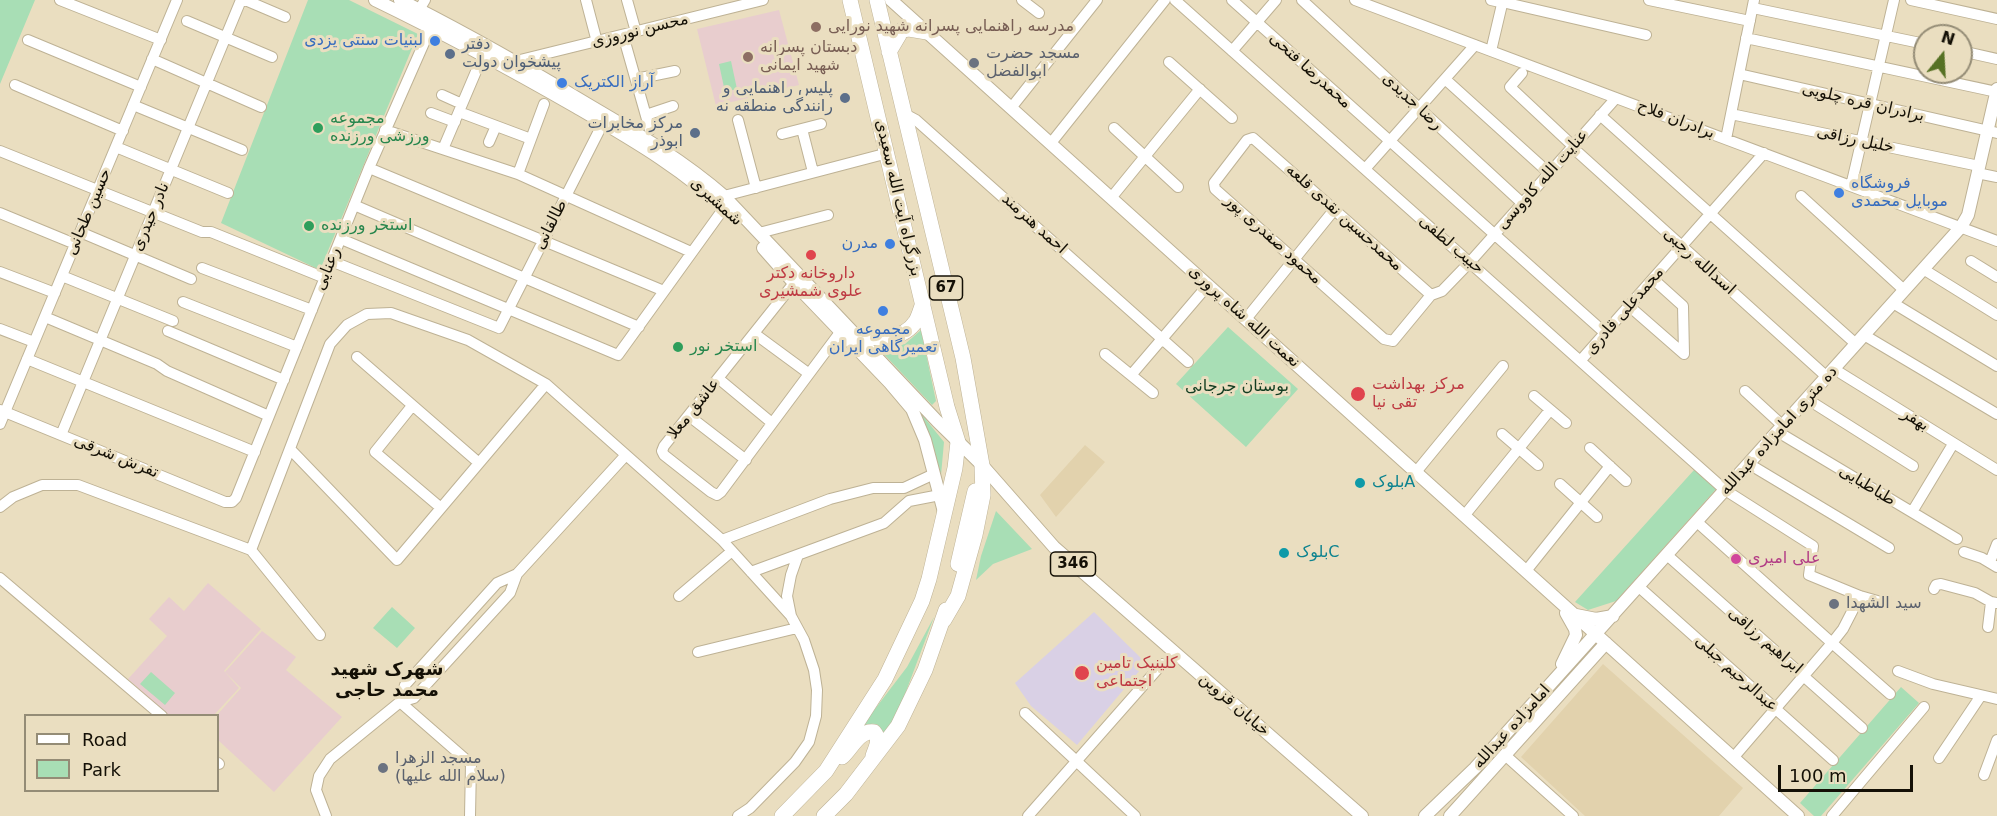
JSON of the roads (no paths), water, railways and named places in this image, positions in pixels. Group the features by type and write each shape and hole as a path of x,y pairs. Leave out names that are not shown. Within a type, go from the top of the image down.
{"highway":[{"name":"بزرگراه آیت الله سعیدی","path":"782,816 826,771 885,679 917,611 929,579 955,468 958,442 947,407 850,0"},
{"name":"بزرگراه آیت الله سعیدی","path":"824,816 846,794 898,726 925,670 944,620 982,465 963,358 877,0"},
{"path":"889,52 902,30 927,32"},
{"path":"857,335 873,339 888,338 899,334 916,321 923,303"},
{"path":"826,771 847,753 864,733 869,731 878,736 871,761"}],"main road":[{"name":"شمشیری","path":"375,0 419,10"},
{"name":"شمشیری","path":"400,0 419,10 433,23 514,66 605,120 724,202 757,235 912,409 925,440 944,516"},
{"name":"نعمت الله شاه پروری","path":"891,0 1798,816"},
{"path":"1961,227 1968,215 1978,170 1992,132 1997,91"},
{"name":"ده متری امامزاده عبدالله","path":"1601,639 1613,616 1961,227"},
{"name":"شمشیری","path":"797,280 857,335 958,442"},
{"name":"خیابان قزوین","path":"958,442 982,465 1054,547 1362,816"},
{"path":"1552,682 1576,635 1562,603"},
{"path":"1575,615 1596,619 1613,616"},
{"name":"امامزاده عبدالله","path":"1425,816 1475,768 1552,682 1601,639"},
{"name":"امامزاده عبدالله","path":"1450,816 1505,756 1601,639"}],"street":[{"path":"60,0 161,40"},
{"name":"حسین طحانی","path":"0,424 3,411 45,317 177,0"},
{"path":"243,0 285,17"},
{"name":"نادر حیدری","path":"61,435 243,0"},
{"path":"586,0 597,42"},
{"path":"627,0 636,32"},
{"name":"محسن نوروزی","path":"514,66 597,42 764,0"},
{"path":"1022,0 1040,13"},
{"path":"1011,108 1097,0"},
{"path":"1051,144 1165,0"},
{"name":"حبیب لطفی","path":"1175,0 1725,490 1813,546 1809,575 1860,596"},
{"name":"محمدرضا فتحی","path":"1232,0 1605,333"},
{"path":"1232,51 1276,0"},
{"name":"رضا جدیدی","path":"1302,0 1522,203"},
{"name":"برادران فلاح","path":"1355,0 1997,241"},
{"path":"1649,0 1750,21"},
{"path":"1851,186 1894,0"},
{"path":"1911,0 1997,19"},
{"path":"1491,51 1499,1 1646,35"},
{"path":"1726,139 1753,4 1913,42"},
{"path":"187,21 272,57"},
{"name":"رعنایی","path":"232,502 236,498 255,452 369,168 433,23"},
{"path":"624,35 650,130"},
{"path":"1746,38 1997,91"},
{"path":"28,40 141,87"},
{"path":"1365,169 1475,45"},
{"path":"443,149 485,50"},
{"path":"1973,54 1997,59"},
{"path":"153,59 261,107"},
{"path":"1169,62 1232,118"},
{"path":"636,79 675,71"},
{"name":"اسدالله رجبی","path":"1522,73 1510,87 1682,246 1830,373"},
{"name":"برادران قره چلویی","path":"1739,74 1992,132"},
{"path":"1445,79 1549,173"},
{"path":"15,85 123,131"},
{"path":"1111,198 1200,89"},
{"path":"442,95 459,113"},
{"name":"عنایت‌ الله کاووسی","path":"1384,339 1390,342 1396,339 1431,295 1442,291 1470,262 1616,98"},
{"path":"133,105 242,150"},
{"path":"518,174 544,105"},
{"path":"646,115 673,106"},
{"path":"431,113 459,113 531,139"},
{"name":"احمد هنرمند","path":"903,113 916,120 1188,362"},
{"name":"خلیل رزاقی","path":"1731,114 1861,141 1978,170 1997,177"},
{"path":"1600,115 1710,214 1860,340 1997,414"},
{"name":"طالقانی","path":"331,261 499,327 605,120"},
{"path":"738,120 756,188"},
{"path":"782,134 822,124"},
{"path":"489,142 496,126"},
{"path":"1114,128 1178,187"},
{"path":"802,129 813,172"},
{"path":"385,130 518,174 691,252"},
{"name":"محمود صفدری پور","path":"1257,140 1253,138 1247,140 1213,187 1384,339"},
{"name":"محمدحسین نقدی قلعه","path":"1257,140 1431,295"},
{"path":"116,147 228,193"},
{"path":"0,151 202,232 211,232 325,278"},
{"path":"340,239 618,356 724,202 756,188 888,153"},
{"name":"محمدعلی قادری","path":"1581,360 1764,153"},
{"path":"369,168 664,291"},
{"path":"1801,196 1904,290"},
{"path":"354,205 639,327"},
{"path":"1246,319 1334,210"},
{"path":"0,213 75,244"},
{"path":"757,235 828,215"},
{"path":"80,232 190,279"},
{"path":"1971,261 1997,277"},
{"path":"202,268 312,310"},
{"path":"1923,269 1997,315"},
{"path":"0,272 55,293"},
{"path":"62,276 118,298 284,380"},
{"path":"1629,306 1684,354 1683,306 1653,279"},
{"name":"عاشق معلا","path":"746,460 717,495 663,455 662,451 797,280"},
{"path":"1132,374 1208,285"},
{"path":"183,302 297,347"},
{"path":"1893,303 1997,366"},
{"path":"251,550 330,344 347,325 367,314 392,313 468,340 546,384 722,540 791,616"},
{"path":"45,317 157,364 167,371 269,416"},
{"path":"0,329 34,342"},
{"path":"689,416 746,460 841,331"},
{"path":"755,334 808,373"},
{"path":"1105,354 1154,393"},
{"path":"357,357 479,463"},
{"path":"27,359 255,452"},
{"path":"1416,472 1503,366"},
{"name":"بهفر","path":"1830,373 1997,470"},
{"path":"719,380 772,423"},
{"path":"290,449 397,560 546,384"},
{"name":"طباطبایی","path":"1745,391 1780,429 1957,539"},
{"path":"1534,396 1566,423"},
{"path":"1807,399 1913,466"},
{"path":"412,406 375,452 441,508"},
{"path":"1464,516 1550,410"},
{"name":"تفرش شرقی","path":"3,411 225,502 232,502"},
{"path":"1502,434 1538,465"},
{"path":"1911,512 1953,444"},
{"path":"1590,448 1626,481"},
{"path":"326,816 316,790 320,776 330,759 400,702 414,698 510,593 517,574 626,456"},
{"path":"1749,464 1889,548"},
{"path":"1526,571 1610,466"},
{"path":"722,540 830,499 873,488 904,488 934,474"},
{"path":"1560,484 1597,517"},
{"path":"0,507 13,497 42,485 78,485 251,550 320,635"},
{"path":"751,572 884,524 909,501 940,495"},
{"path":"1697,522 1890,694"},
{"path":"1965,552 1994,565 1997,544"},
{"path":"679,596 732,551"},
{"path":"738,816 750,808 795,762 809,742 816,716 817,690 814,670 804,640 791,616 787,596 798,555"},
{"name":"ابراهیم رزاقی","path":"1667,555 1862,728"},
{"path":"400,702 405,685 497,582 517,574"},
{"path":"0,578 160,714"},
{"path":"1934,589 1941,584 1975,593 1994,602 1988,627"},
{"name":"عبدالرحیم جبلی","path":"1639,587 1833,760"},
{"path":"1733,758 1843,629 1860,596 1881,602"},
{"path":"698,652 797,628"},
{"path":"1028,816 1162,664"},
{"path":"1898,671 1933,684 1997,699"},
{"path":"1939,758 1980,696"},
{"path":"400,702 471,764 470,816"},
{"path":"1832,816 1924,707"},
{"path":"1025,713 1135,816"},
{"path":"1984,775 1997,740"},
{"path":"1505,756 1573,816"}],"place":[{"name":"مدرسه راهنمایی پسرانه شهید نورایی","path":"816,27"},
{"name":"لبنیات سنتی یزدی","path":"435,41"},
{"name":"دفتر پیشخوان دولت","path":"450,54"},
{"name":"دبستان پسرانه شهید ایمانی","path":"748,57"},
{"name":"مسجد حضرت ابوالفضل","path":"974,63"},
{"name":"آراز الکتریک","path":"562,83"},
{"name":"پلیس راهنمایی و رانندگی منطقه نه","path":"845,98"},
{"name":"مجموعه ورزشی ورزنده","path":"318,128"},
{"name":"مرکز مخابرات ابوذر","path":"695,133"},
{"name":"فروشگاه موبایل محمدی","path":"1839,193"},
{"name":"استخر ورزنده","path":"309,226"},
{"name":"مدرن","path":"890,244"},
{"name":"داروخانه دکتر علوی شمشیری","path":"811,255"},
{"name":"مجموعه تعمیرگاهی ایران","path":"883,311"},
{"name":"استخر نور","path":"678,347"},
{"name":"مرکز بهداشت تقی نیا","path":"1358,394"},
{"name":"بلوکA","path":"1360,483"},
{"name":"بلوکC","path":"1284,553"},
{"name":"علی امیری","path":"1736,559"},
{"name":"سید الشهدا","path":"1834,604"},
{"name":"کلینیک تامین اجتماعی","path":"1082,673"},
{"name":"مسجد الزهرا (سلام الله علیها)","path":"383,768"}],"district":[{"name":"شهرک شهید محمد حاجی","path":"387,680"}],"park label":[{"name":"بوستان جرجانی","path":"1237,387"}]}
